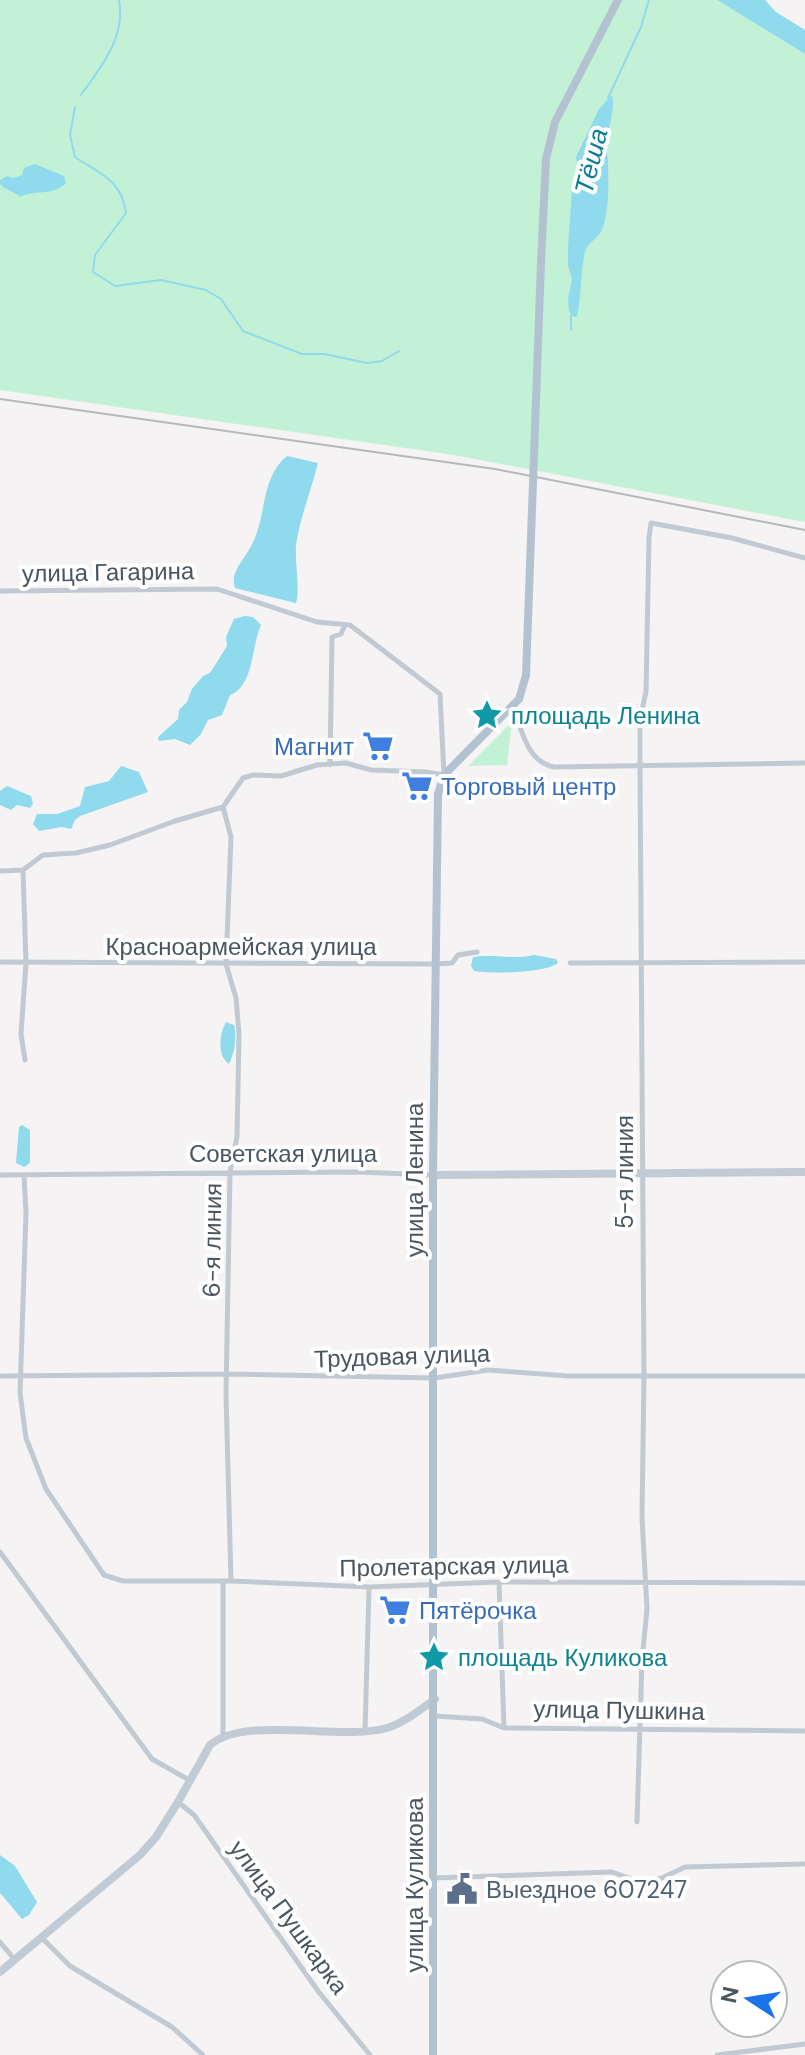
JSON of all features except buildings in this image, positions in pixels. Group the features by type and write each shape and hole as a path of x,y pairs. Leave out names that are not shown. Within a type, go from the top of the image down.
{"main road":[{"path":"444,775 513,706 523,689 546,159 555,122 617,3"},
{"name":"улица Ленина","path":"435,1586 435,964 438,794 444,775"},
{"path":"435,1586 435,1716"},
{"name":"улица Куликова","path":"433,2055 435,1716"}],"street":[{"name":"5-я линия","path":"637,1822 638,1730 647,1583 642,1517 640,719 646,692 651,523 732,538 805,558"},
{"name":"улица Гагарина","path":"0,591 217,589 317,622 345,625"},
{"path":"0,871 23,870 43,855 76,853 110,845 223,807 243,778 253,775 281,776 317,765 330,765 346,763 371,770 444,775 440,694 350,625 345,625 341,634 332,637 330,765"},
{"path":"513,706 530,751 537,760 554,767 805,763"},
{"name":"6-я линия","path":"223,807 231,837 226,964 236,998 239,1034 237,1137 230,1172 226,1470 231,1581"},
{"path":"23,870 26,963 21,1034 25,1060"},
{"name":"Красноармейская улица","path":"0,962 435,964 452,963 458,955 477,952"},
{"path":"570,963 805,962"},
{"name":"Советская улица","path":"0,1175 805,1172"},
{"path":"20,1376 26,1213 24,1175"},
{"name":"Трудовая улица","path":"0,1376 228,1374 435,1378 488,1370 569,1376 805,1376"},
{"name":"Пролетарская улица","path":"20,1376 26,1438 37,1472 104,1575 123,1581 231,1581 369,1587 499,1582 805,1583"},
{"path":"0,1552 152,1759 189,1780"},
{"path":"223,1581 223,1736"},
{"path":"499,1582 504,1728"},
{"path":"365,1731 369,1587"},
{"path":"0,1972 134,1862 156,1837 210,1745 223,1736 244,1731 383,1729 405,1720 435,1699"},
{"name":"улица Пушкина","path":"435,1716 482,1719 504,1728 805,1731"},
{"name":"улица Пушкарка","path":"178,1802 194,1815 318,1991 370,2055"},
{"path":"432,1878 612,1872 640,1882 662,1878 685,1867 805,1864"},
{"path":"42,1938 70,1966 172,2027 203,2055"},
{"path":"0,1942 15,1960"},
{"path":"717,2055 805,2044"}],"green space":[{"path":"0,0 717,0 805,54 805,522 454,455 0,390"},
{"path":"512,722 507,765 468,766"}],"water":[{"path":"717,0 765,0 776,12 805,30 805,54"},
{"path":"612,95 606,143 607,210 602,230 585,252 579,308 574,317 569,311 572,279 568,247 572,189 579,177 576,157 599,109"},
{"path":"35,164 64,176 66,183 55,190 20,197 0,184 0,180 7,176 14,178 22,175 24,168"},
{"path":"287,456 318,463 297,539 296,603 235,588 234,582 238,567 256,536 272,476"},
{"path":"253,617 261,625 248,675 238,690 230,695 222,715 208,720 201,734 190,745 175,739 159,741 158,737 178,719 179,710 187,702 192,689 203,676 210,673 227,646 226,637 234,619"},
{"path":"121,766 139,772 148,792 80,816 71,829 62,827 39,831 33,824 37,814 57,814 80,806 85,787 109,781"},
{"path":"7,786 31,796 33,804 30,808 17,805 11,810 0,805 0,791"},
{"path":"534,955 556,959 558,963 542,969 505,972 474,971 471,966 473,957"},
{"path":"226,1022 234,1025 235,1035 229,1064 222,1056 220,1045"},
{"path":"22,1125 30,1130 30,1163 24,1167 16,1163 19,1127"},
{"path":"0,1855 15,1866 37,1902 29,1915 22,1919 0,1893"}],"waterway":[{"path":"81,95 104,62 115,39 119,27 119,0"},
{"name":"Тёша","path":"608,98 641,27 649,0"},
{"path":"75,107 70,135 75,157 115,185 126,213 95,255 93,272 115,286 161,280 206,290 221,299 243,331 302,354 324,354 367,363 382,361 399,351"},
{"name":"Тёша","path":"571,315 571,330"}],"railway":[{"path":"0,399 495,469 805,530"}],"place":[{"name":"площадь Ленина","path":"487,715"},
{"name":"Магнит","path":"378,746"},
{"name":"Торговый центр","path":"417,786"},
{"name":"Пятёрочка","path":"395,1610"},
{"name":"площадь Куликова","path":"434,1657"},
{"name":"Выездное 607247","path":"462,1889"}]}
